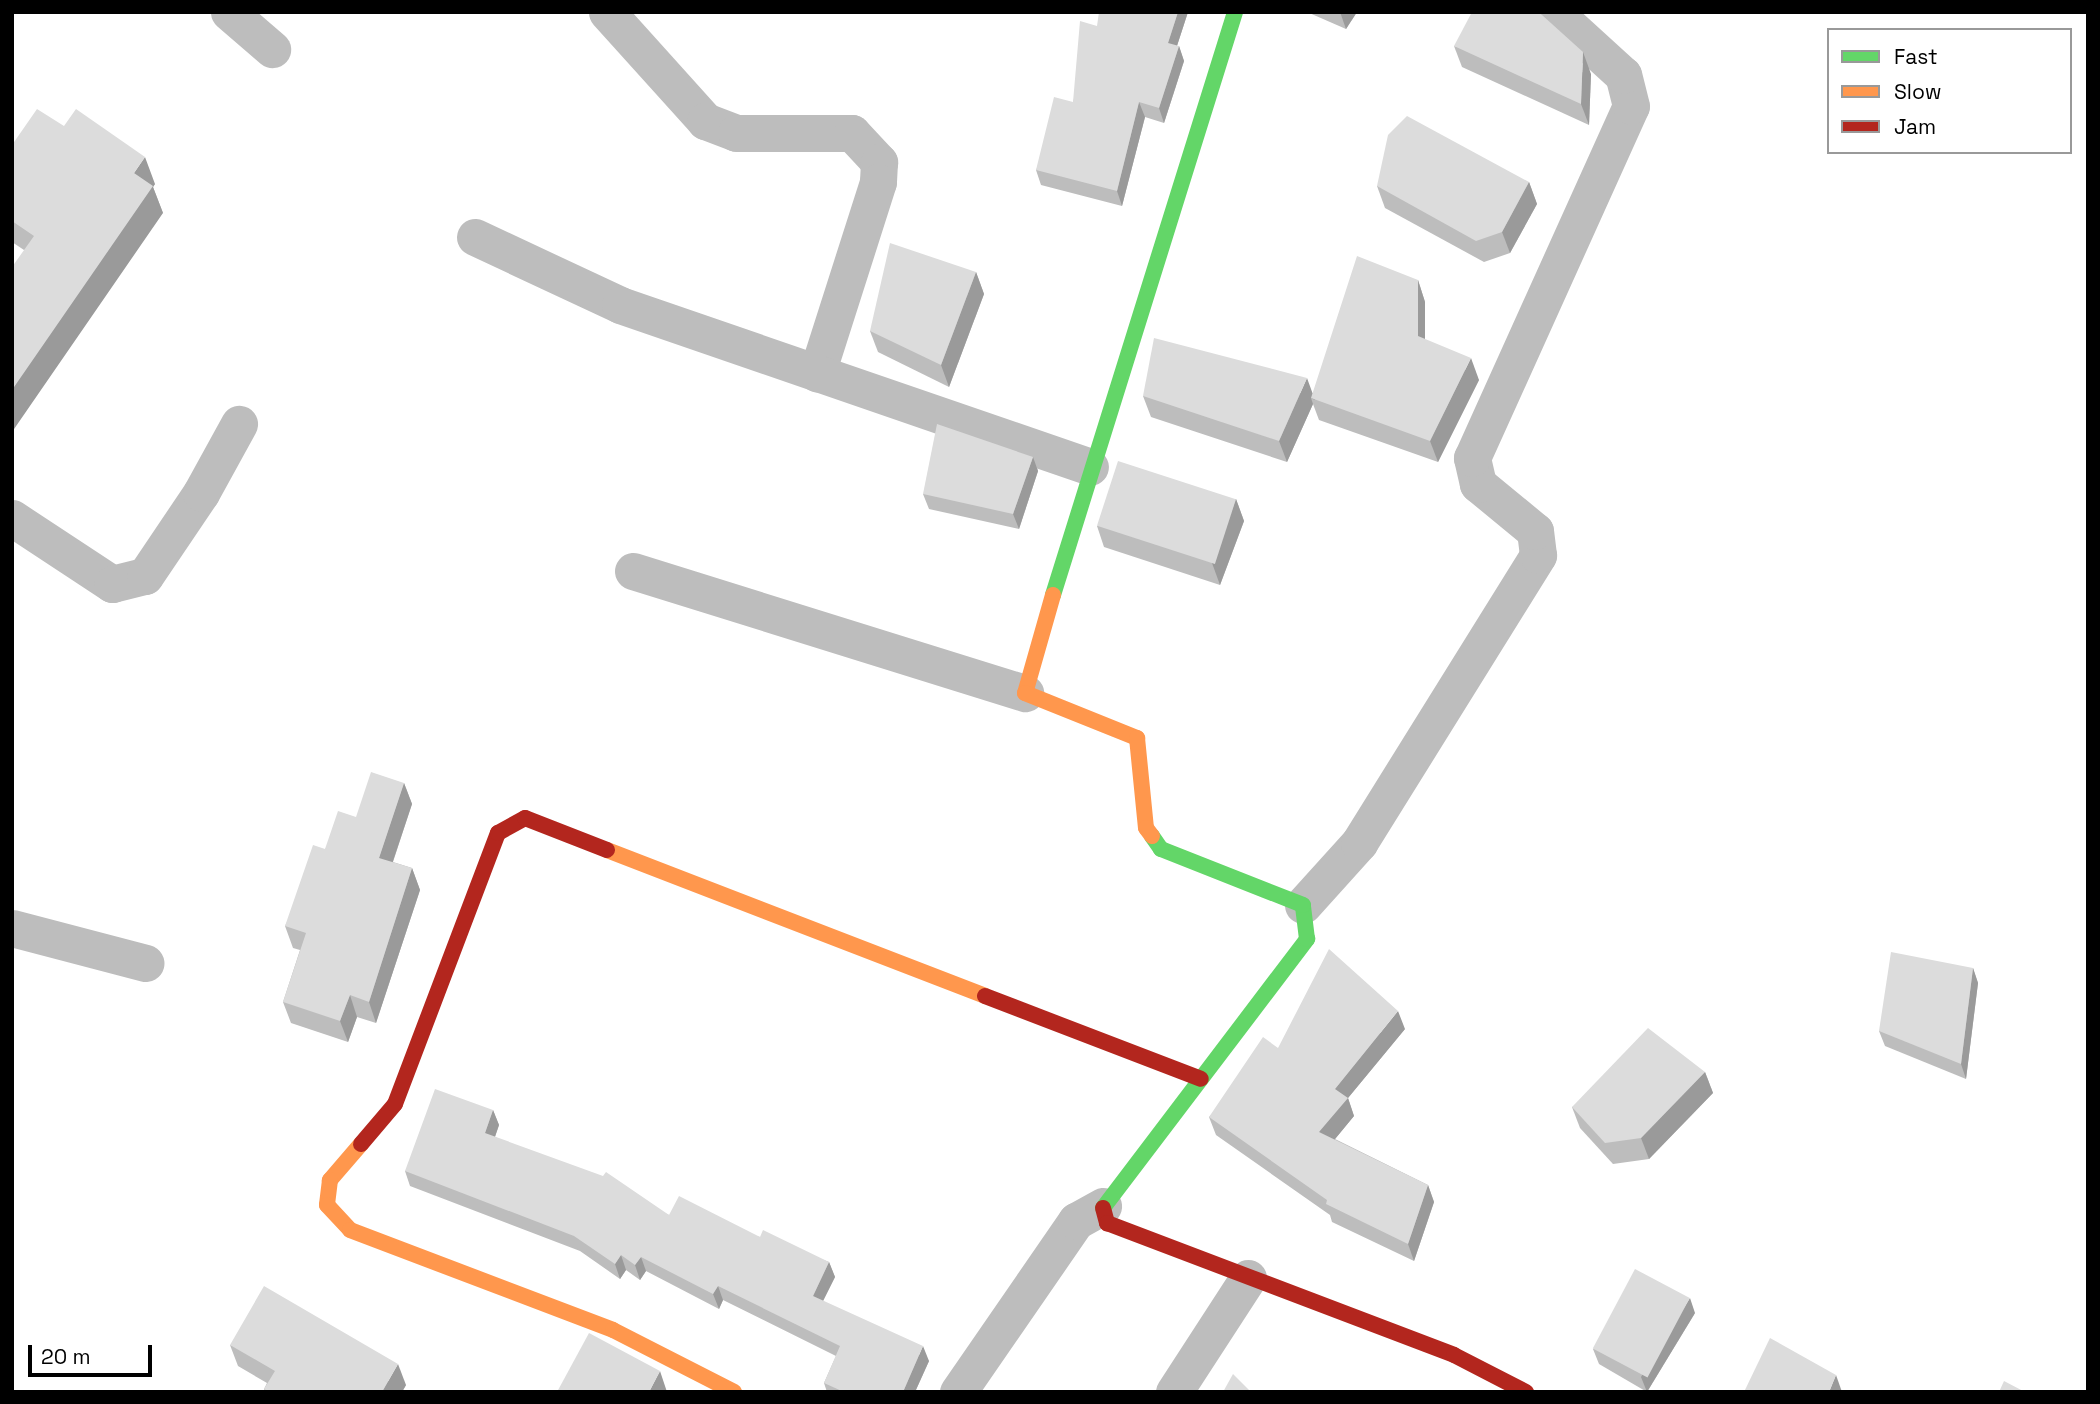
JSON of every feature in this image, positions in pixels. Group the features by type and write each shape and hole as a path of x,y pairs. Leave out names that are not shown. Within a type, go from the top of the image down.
{"street":[{"path":"229,12 272,50"},
{"path":"607,12 705,121 736,133 852,133 879,163 878,182 817,373"},
{"path":"1025,693 1090,467 1235,12"},
{"path":"958,1392 1076,1221 1103,1206 1307,939 1303,905 1359,844 1538,555 1535,531 1478,484 1472,458 1631,106 1623,75 1554,12"},
{"path":"475,237 620,305 1090,467"},
{"path":"12,518 112,584 145,576 201,493 239,424"},
{"path":"633,571 1025,693 1137,738 1146,828 1161,849 1303,905"},
{"path":"734,1392 613,1330 350,1230 327,1205 330,1180 395,1104 498,833 525,818 1200,1079"},
{"path":"12,928 145,963"},
{"path":"1103,1206 1107,1223 1454,1355 1526,1392"},
{"path":"1174,1392 1248,1278"}],"building":[{"path":"1099,12 1178,12 1168,43 1179,46 1159,108 1139,102 1117,191 1036,170 1054,97 1073,102 1080,21 1097,26"},
{"path":"1472,12 1538,12 1542,15 1583,52 1581,104 1454,46"},
{"path":"37,109 64,126 76,109 145,157 134,173 153,186 12,390 12,267 34,236 12,221 12,145"},
{"path":"1407,116 1529,182 1502,232 1476,241 1377,186 1388,135"},
{"path":"890,243 976,272 941,365 870,331"},
{"path":"1357,256 1418,280 1418,336 1471,358 1430,441 1311,398"},
{"path":"1154,338 1307,378 1279,441 1143,396"},
{"path":"937,424 1033,457 1013,514 923,494"},
{"path":"1118,461 1236,499 1215,564 1097,526"},
{"path":"371,772 404,783 379,858 412,868 369,1002 350,995 340,1021 283,1002 306,933 285,926 313,845 325,849 338,811 356,817"},
{"path":"1329,949 1398,1011 1335,1089 1348,1098 1319,1132 1428,1185 1408,1244 1326,1204 1327,1200 1209,1117 1263,1037 1278,1048"},
{"path":"1891,952 1973,968 1961,1064 1879,1031"},
{"path":"1648,1028 1705,1072 1641,1138 1605,1143 1572,1107"},
{"path":"435,1089 493,1110 485,1133 603,1176 606,1172 669,1215 679,1196 760,1237 763,1230 829,1262 813,1296 923,1346 903,1392 844,1392 824,1383 840,1346 718,1286 713,1294 641,1257 635,1265 621,1255 615,1264 574,1236 405,1171"},
{"path":"1635,1269 1690,1298 1647,1378 1593,1348"},
{"path":"264,1286 398,1364 382,1392 269,1392 264,1389 275,1371 230,1345"},
{"path":"589,1333 660,1371 649,1392 557,1392"},
{"path":"1770,1338 1836,1375 1829,1392 1744,1392"},
{"path":"1233,1374 1251,1392 1223,1392"},
{"path":"2004,1381 2025,1392 1999,1392"}],"traffic: fast":[{"path":"1053,595 1235,12"},
{"path":"1103,1208 1307,939 1303,905 1161,849 1152,836"}],"traffic: slow":[{"path":"1053,595 1025,693 1137,738 1146,828 1152,836"},
{"path":"607,850 985,996"},
{"path":"361,1144 330,1180 327,1205 350,1230 613,1330 734,1392"}],"traffic: jam":[{"path":"361,1144 395,1104 498,833 525,818 607,850"},
{"path":"985,996 1201,1079"},
{"path":"1103,1208 1107,1223 1454,1355 1526,1392"}]}
